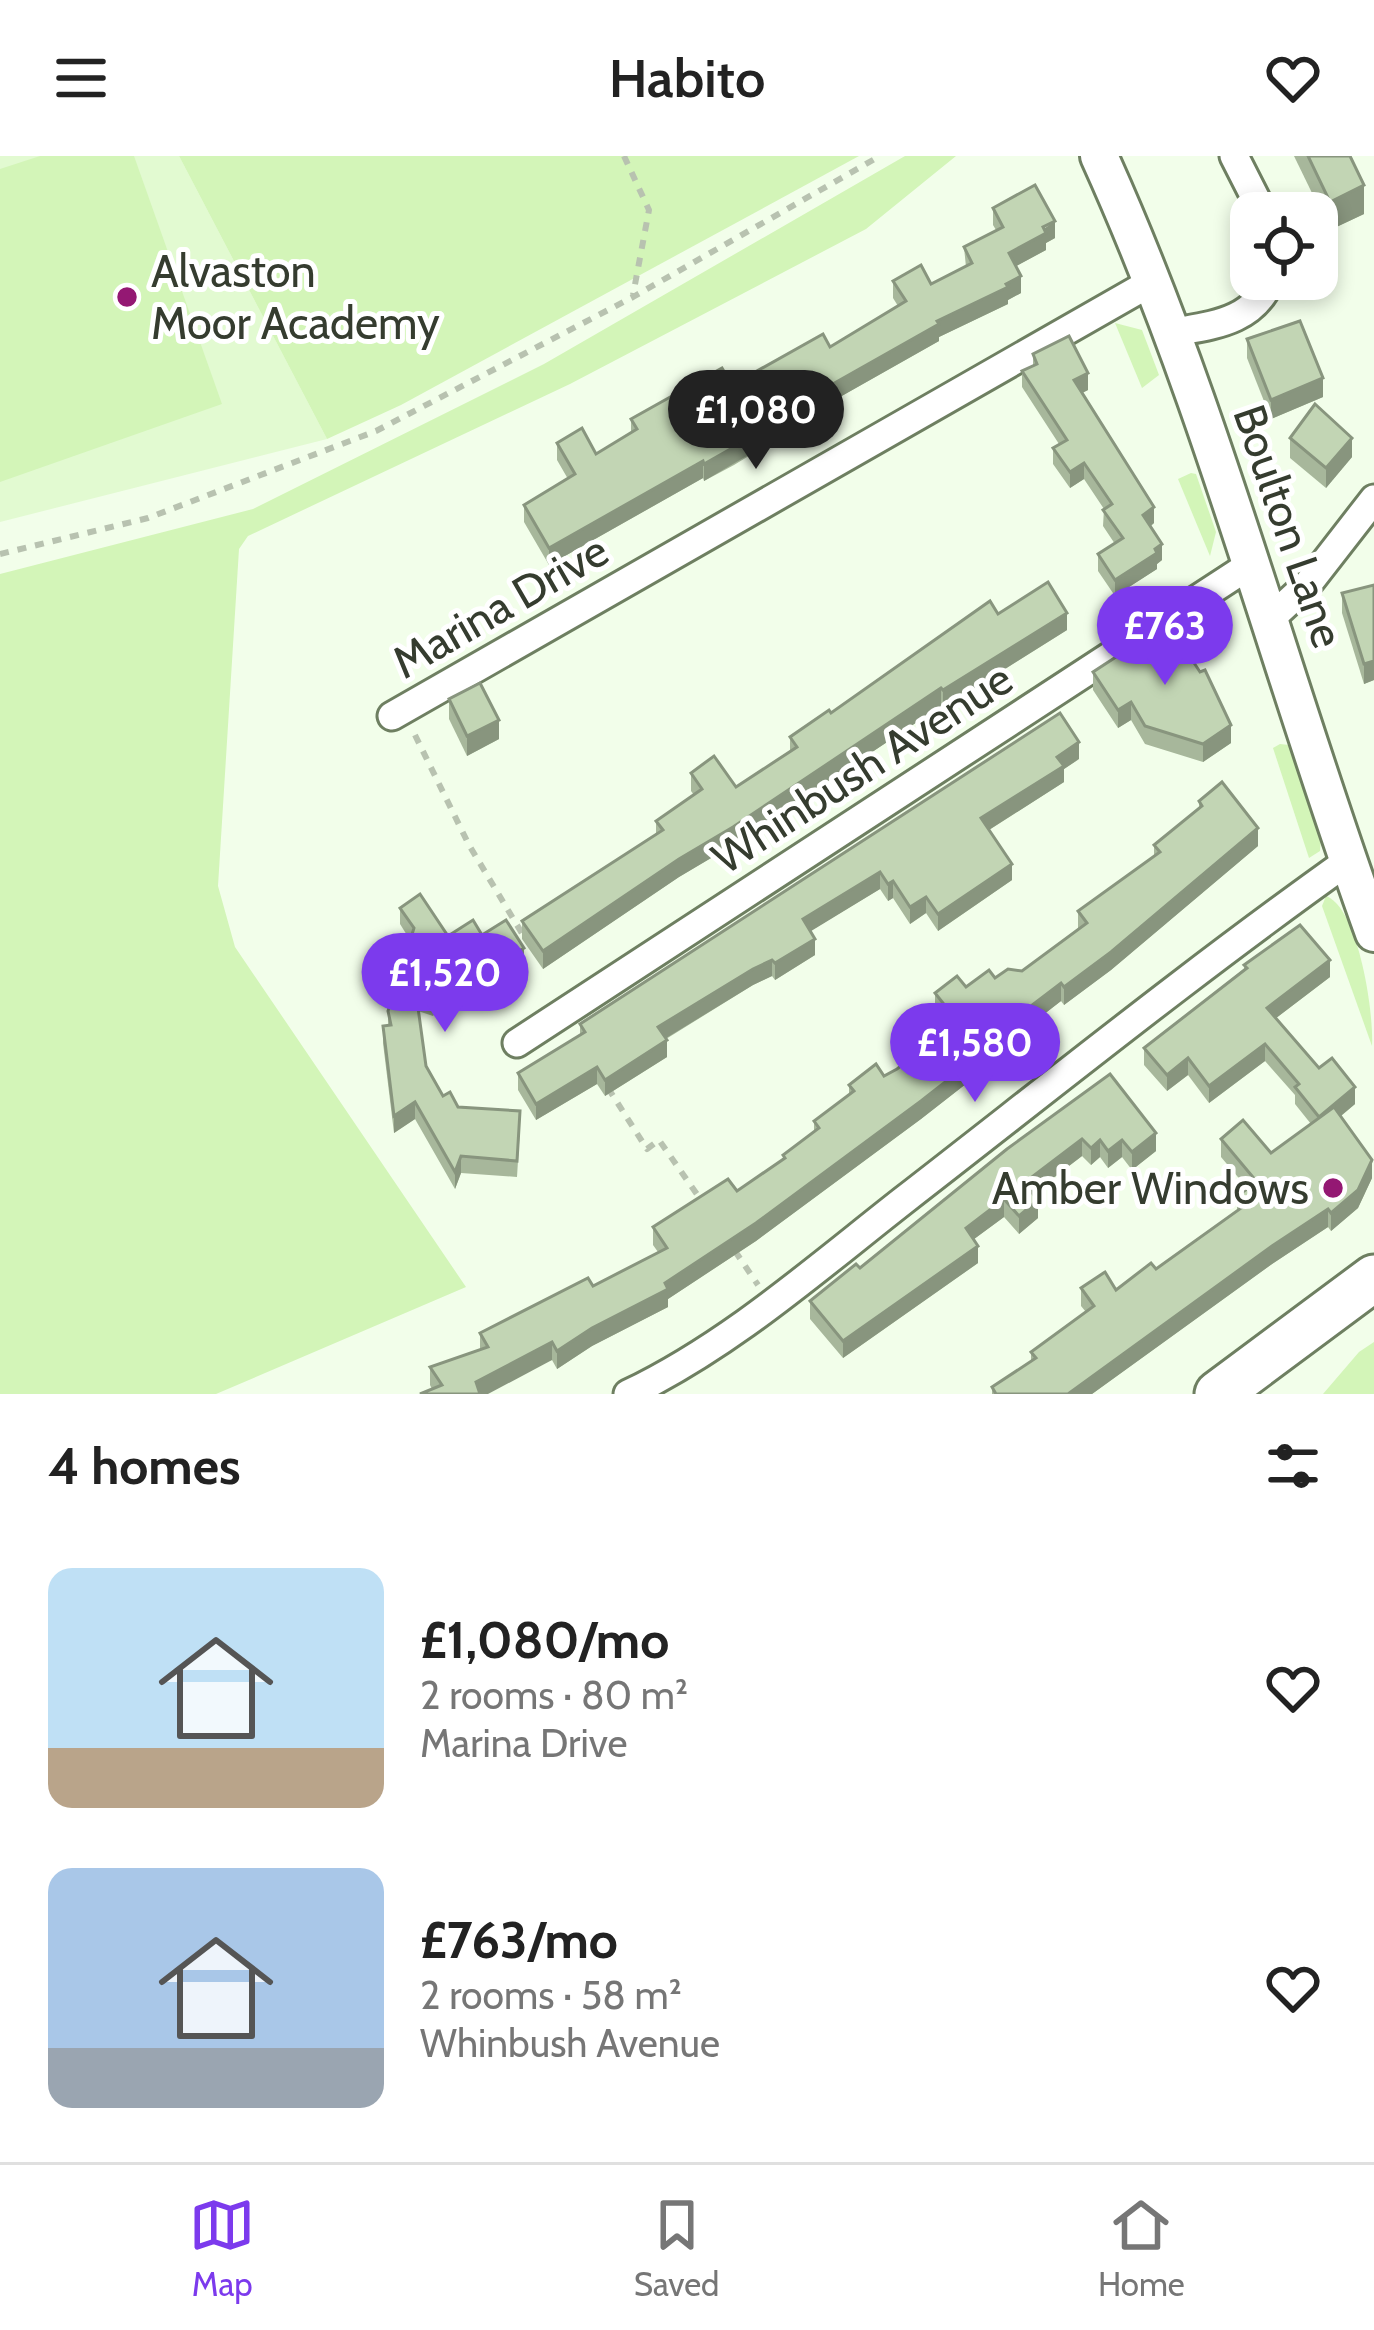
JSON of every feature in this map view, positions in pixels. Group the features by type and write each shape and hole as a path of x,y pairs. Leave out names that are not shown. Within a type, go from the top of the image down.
{"main road":[{"path":"1218,1394 1374,1278"}],"street":[{"name":"Boulton Lane","path":"1099,156 1170,332 1253,563 1374,933"},
{"path":"1234,156 1252,192"},
{"name":"Marina Drive","path":"397,713 1150,283"},
{"path":"1170,332 1242,316 1259,300"},
{"path":"1271,618 1307,584 1374,499"},
{"name":"Whinbush Avenue","path":"517,1043 1253,563"},
{"path":"628,1394 771,1303 1171,992 1348,861"}],"path":[{"path":"624,156 649,210 633,297"},
{"path":"0,554 148,518 376,431 633,297 880,156"},
{"path":"397,713 531,948"},
{"path":"598,1072 647,1149 659,1140 709,1213"},
{"path":"734,1249 771,1303"}],"shaded area":[{"name":"Alvaston Moor Academy","path":"0,156 179,156 327,439 0,522"},
{"name":"Alvaston Moor Academy","path":"40,156 134,156 222,404 0,482 0,169"},
{"path":"179,156 859,156 401,405 327,439"},
{"path":"905,156 956,156 866,229 570,384 248,536 239,549 218,886 235,947 466,1287 216,1394 0,1394 0,574 253,509 544,364"},
{"path":"1115,323 1142,330 1159,375 1142,388"},
{"path":"1196,474 1216,532 1210,556 1178,479"},
{"path":"1289,745 1321,838 1320,851 1309,858 1273,748"},
{"path":"1326,896 1338,905 1356,941 1367,988 1372,1046 1322,906"},
{"path":"1374,1342 1374,1394 1323,1394 1359,1352"}],"building":[{"path":"1308,156 1350,156 1364,185 1338,198 1338,192 1325,192"},
{"path":"1035,185 1055,221 1043,227 1046,233 1009,253 1021,276 1008,287 937,321 939,324 799,403 801,407 734,447 549,548 524,505 575,474 557,443 582,428 596,454 637,429 631,419 722,368 732,385 823,334 830,347 906,301 893,281 921,265 931,284 972,263 964,247 1003,227 993,208"},
{"path":"1300,321 1323,378 1271,400 1247,339"},
{"path":"1069,336 1088,373 1074,380 1154,507 1143,515 1162,544 1155,549 1157,553 1115,580 1098,554 1123,538 1103,510 1112,504 1084,463 1070,472 1053,448 1067,440 1022,371 1037,364 1033,354"},
{"path":"1315,404 1352,438 1326,468 1290,438"},
{"path":"1048,582 1067,613 941,688 543,951 522,921 663,830 656,821 702,789 691,773 714,756 736,787 797,747 790,737 990,601 998,614"},
{"path":"1374,585 1374,661 1364,664 1342,593"},
{"path":"1168,623 1200,672 1205,670 1231,725 1203,744 1145,726 1131,702 1118,710 1093,672"},
{"path":"480,683 499,720 467,736 449,699"},
{"path":"1060,713 1079,742 1057,757 1064,766 981,818 1012,864 938,914 926,897 910,907 893,881 888,884 880,872 803,919 815,939 775,963 772,960 753,969 658,1027 667,1040 605,1080 597,1067 536,1104 518,1073 585,1032 580,1024"},
{"path":"1222,782 1258,828 1111,952 1064,987 1061,983 980,1045 985,1051 921,1101 756,1223 665,1283 668,1289 557,1351 552,1342 476,1382 480,1394 420,1394 442,1385 430,1367 488,1347 480,1333 588,1278 593,1286 667,1248 653,1227 728,1179 737,1191 785,1158 819,1128 814,1121 854,1091 849,1085 876,1064 884,1076 897,1069 958,1022 935,993 957,976 966,987 989,970 995,978 1008,969 1022,971 1087,923 1078,911 1160,852 1154,845 1202,806 1199,801"},
{"path":"420,894 448,936 473,920 482,935 506,920 524,948 468,983 448,951 433,999 416,993 426,1066 443,1096 450,1092 458,1107 520,1111 517,1161 461,1156 455,1172 415,1102 394,1116 383,1026 391,1025 388,1011 414,928 400,908"},
{"path":"1300,925 1330,960 1267,1008 1319,1068 1332,1058 1355,1087 1319,1117 1265,1044 1209,1086 1188,1058 1167,1075 1144,1048"},
{"path":"1110,1074 1156,1133 1132,1152 1122,1140 1108,1151 1100,1140 1091,1148 1082,1139 1024,1183 1038,1200 1019,1216 1004,1199 966,1228 978,1246 843,1341 810,1301 856,1264 860,1268 1007,1149"},
{"path":"1334,1107 1372,1160 1358,1190 1331,1213 1328,1209 1272,1246 1068,1394 996,1394 992,1387 1036,1358 1031,1352 1094,1306 1081,1288 1105,1272 1116,1290 1151,1263 1156,1269 1244,1206 1237,1196 1257,1182 1221,1139 1243,1120 1271,1153"}],"place":[{"name":"Alvaston Moor Academy","path":"127,297"},
{"name":"Amber Windows","path":"1333,1188"}]}
